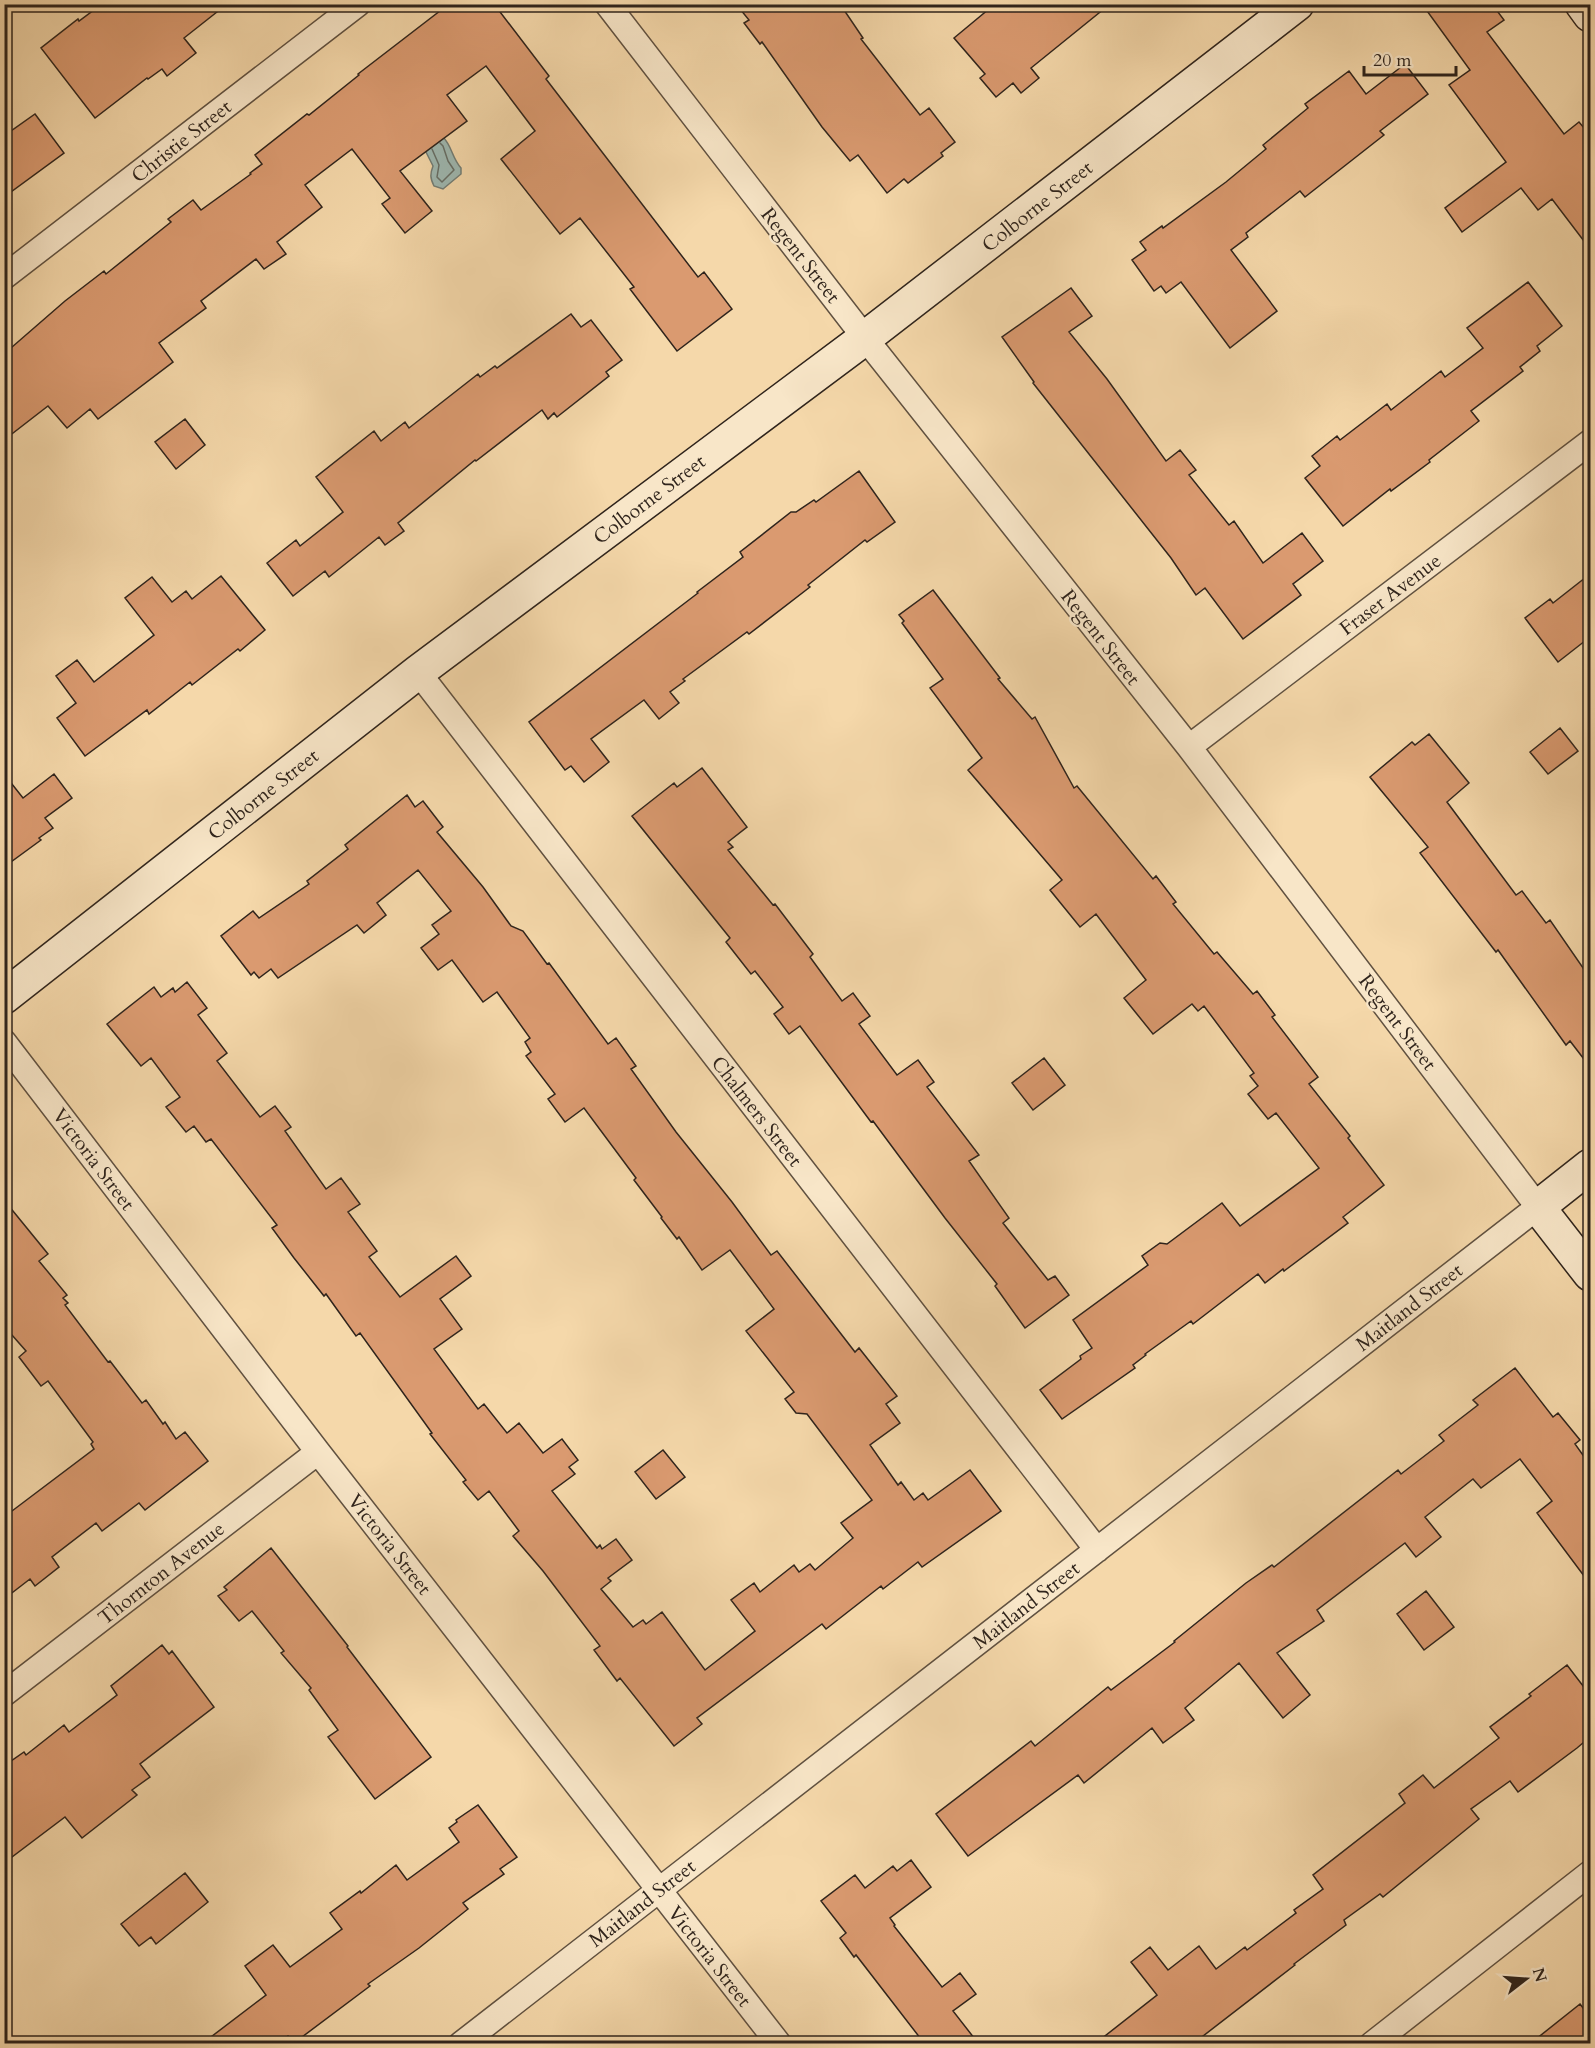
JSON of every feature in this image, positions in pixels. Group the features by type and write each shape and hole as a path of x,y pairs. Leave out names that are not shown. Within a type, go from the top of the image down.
{"street":[{"name":"Christie Street","path":"4,277 358,4"},
{"name":"Regent Street","path":"607,4 865,338 1189,747 1590,1274"},
{"name":"Colborne Street","path":"4,997 418,672 865,338 1297,4"},
{"path":"1582,4 1590,15"},
{"name":"Fraser Avenue","path":"1189,747 1590,442"},
{"name":"Chalmers Street","path":"418,672 1097,1550"},
{"name":"Victoria Street","path":"4,1042 318,1452 779,2043"},
{"name":"Maitland Street","path":"460,2043 1590,1166"},
{"name":"Thornton Avenue","path":"4,1694 318,1452"},
{"path":"1372,2043 1590,1873"}],"water":[{"path":"443,137 461,168 461,174 443,189 434,186 431,176 433,166 425,150"}],"building":[{"path":"102,4 227,4 184,38 196,53 167,76 162,69 147,78 95,118 41,48 78,19 79,21"},
{"path":"449,4 494,4 549,76 546,79 698,277 704,272 732,309 677,351 630,289 634,287 580,218 560,234 501,159 535,131 486,66 447,95 467,121 400,171 432,211 405,233 382,204 390,198 352,149 305,185 322,207 277,242 286,254 264,269 256,259 201,301 206,308 159,343 173,362 98,419 90,409 67,428 48,406 4,440 4,354 65,301 104,271 106,274 171,222 168,219 193,200 201,210 251,174 262,164 255,155"},
{"path":"736,4 840,4 863,38 861,39 920,115 929,108 955,142 941,153 943,156 908,183 904,179 887,193 858,155 850,161 822,127 762,42 760,44 744,23 749,20"},
{"path":"995,4 1110,4 1031,68 1039,78 1021,93 1013,83 996,97 980,78 985,74 954,38"},
{"path":"1422,4 1492,4 1504,20 1487,32 1564,134 1579,122 1590,135 1590,249 1552,199 1538,210 1521,188 1462,232 1445,208 1506,162 1449,85 1470,70"},
{"path":"1405,64 1428,94 1380,131 1384,135 1305,197 1300,191 1246,233 1248,237 1231,250 1277,311 1230,348 1181,282 1166,293 1161,286 1154,291 1132,260 1146,250 1140,242 1226,182 1266,149 1263,145 1308,108 1305,104 1349,71 1366,94"},
{"path":"35,114 64,153 4,197 4,136"},
{"path":"1528,282 1562,326 1537,346 1540,351 1520,367 1523,371 1471,411 1479,421 1429,460 1430,462 1391,491 1390,489 1343,526 1305,478 1320,466 1312,456 1337,436 1340,440 1387,404 1391,410 1441,371 1445,377 1483,348 1467,328"},
{"path":"1071,288 1092,316 1069,332 1107,379 1166,461 1180,450 1196,470 1189,475 1229,525 1234,521 1263,563 1302,533 1323,561 1293,584 1301,595 1243,639 1205,588 1196,595 1171,558 1033,383 1002,337"},
{"path":"571,314 581,327 591,320 622,360 606,372 609,376 557,417 554,413 548,419 542,410 475,460 398,523 404,531 385,545 379,537 329,577 325,571 293,596 267,563 296,540 300,546 343,512 316,477 374,431 381,441 405,422 409,428 478,374 480,377 495,366 497,368"},
{"path":"185,419 205,445 176,469 155,442"},
{"path":"859,471 895,522 867,542 865,540 808,585 810,587 749,634 747,632 683,679 685,681 670,692 679,703 659,719 644,700 591,739 609,762 584,782 571,766 565,770 529,722 743,557 740,552 791,512 796,512 814,500 816,502"},
{"path":"1590,574 1590,637 1558,662 1525,618 1550,599 1553,603"},
{"path":"221,576 265,630 192,685 190,682 149,714 147,710 85,756 57,718 76,703 56,676 77,660 94,682 154,635 125,598 152,577 172,602 186,591 192,599"},
{"path":"933,590 1000,678 998,679 1032,719 1035,717 1074,788 1077,786 1153,879 1156,876 1176,902 1173,904 1214,954 1217,952 1253,994 1257,991 1275,1015 1272,1017 1318,1077 1309,1084 1350,1136 1348,1138 1384,1185 1343,1217 1348,1223 1284,1271 1283,1269 1265,1283 1258,1274 1193,1324 1191,1321 1145,1354 1133,1365 1135,1368 1062,1419 1040,1390 1092,1348 1073,1320 1148,1265 1142,1256 1160,1243 1167,1244 1222,1203 1240,1226 1319,1168 1276,1113 1268,1119 1248,1094 1258,1086 1250,1076 1254,1073 1204,1006 1198,1011 1192,1004 1153,1034 1124,998 1146,980 1096,914 1080,927 1050,890 1062,880 968,770 982,758 930,688 943,679 902,623 904,621 899,615"},
{"path":"1560,728 1578,751 1548,774 1530,752"},
{"path":"1429,734 1469,783 1447,802 1516,895 1522,891 1546,923 1550,920 1590,978 1590,1067 1570,1041 1566,1045 1498,950 1496,952 1420,853 1428,847 1370,777 1412,742 1415,745"},
{"path":"702,768 747,827 728,842 733,847 728,850 773,905 775,904 813,954 810,957 842,1001 853,993 870,1016 859,1024 897,1075 918,1060 934,1082 927,1087 979,1155 969,1161 1009,1218 1003,1223 1048,1280 1055,1276 1069,1295 1025,1328 995,1286 997,1284 873,1121 871,1122 800,1026 789,1034 774,1014 783,1007 755,971 751,974 726,942 730,938 632,816 674,783 677,787"},
{"path":"4,774 23,798 54,774 72,798 45,818 53,828 39,838 41,840 4,867"},
{"path":"407,795 415,807 423,801 443,827 437,832 483,887 511,926 523,931 608,1044 616,1038 636,1066 631,1069 676,1132 771,1255 777,1251 855,1352 859,1348 897,1396 886,1404 900,1423 870,1445 898,1485 901,1482 914,1500 923,1493 928,1500 970,1470 1001,1511 922,1567 918,1562 883,1589 881,1586 826,1629 822,1624 697,1718 702,1724 674,1746 620,1678 617,1681 594,1650 600,1646 543,1571 513,1536 519,1531 489,1491 478,1500 463,1482 466,1480 430,1434 432,1433 360,1333 356,1336 326,1294 324,1296 294,1258 272,1228 277,1225 211,1139 206,1142 194,1126 186,1132 166,1107 180,1097 151,1058 141,1066 107,1024 154,987 161,997 173,988 175,992 187,982 207,1008 198,1015 227,1053 217,1061 260,1117 275,1106 291,1127 285,1131 326,1189 341,1178 360,1204 348,1212 377,1251 369,1257 400,1297 456,1256 471,1276 440,1299 462,1329 434,1349 478,1409 484,1404 507,1433 519,1423 543,1453 562,1439 578,1460 569,1467 575,1474 552,1491 597,1548 600,1545 602,1549 616,1539 632,1560 608,1578 611,1581 601,1589 633,1627 643,1620 646,1624 662,1612 705,1670 755,1631 731,1600 754,1583 760,1592 794,1565 799,1572 810,1564 815,1570 853,1538 841,1523 872,1500 807,1414 796,1413 785,1399 794,1392 746,1331 774,1309 730,1250 702,1270 679,1237 677,1239 661,1218 634,1180 636,1178 584,1108 565,1122 548,1099 555,1094 526,1056 531,1052 525,1042 530,1038 497,992 483,1002 452,960 438,970 421,948 439,934 432,925 451,911 418,870 377,903 386,915 364,933 357,925 278,978 271,969 259,978 254,972 251,975 221,936 253,911 259,918 309,884 307,881 348,849 345,845"},
{"path":"1044,1058 1065,1085 1033,1110 1012,1083"},
{"path":"4,1200 48,1254 39,1261 67,1295 63,1298 68,1303 65,1305 108,1362 110,1361 142,1403 146,1400 176,1439 185,1432 208,1461 145,1510 139,1503 102,1531 96,1523 52,1557 59,1567 35,1586 30,1579 4,1599 4,1517 94,1449 91,1444 93,1442 48,1381 41,1386 19,1357 26,1351 4,1326"},
{"path":"1515,1368 1553,1417 1558,1413 1580,1440 1575,1444 1590,1465 1590,1584 1537,1513 1552,1501 1520,1459 1481,1488 1473,1479 1425,1517 1441,1537 1416,1557 1405,1543 1317,1610 1324,1621 1277,1653 1310,1695 1283,1718 1239,1663 1185,1708 1194,1720 1163,1743 1152,1728 1084,1783 1078,1775 968,1856 936,1814 1031,1741 1035,1746 1108,1687 1111,1690 1175,1642 1246,1583 1272,1565 1274,1567 1398,1470 1401,1474 1444,1441 1439,1435 1478,1405 1473,1400"},
{"path":"663,1450 685,1477 656,1499 635,1472"},
{"path":"271,1548 431,1757 375,1799 328,1737 338,1730 309,1690 311,1688 281,1653 284,1651 252,1611 239,1621 218,1596 227,1590 224,1587"},
{"path":"1426,1591 1454,1627 1424,1650 1397,1614"},
{"path":"162,1645 169,1654 172,1651 214,1707 140,1764 150,1777 132,1790 137,1795 82,1838 65,1817 4,1863 4,1766 24,1752 26,1755 64,1725 69,1732 117,1695 111,1686"},
{"path":"1567,1665 1590,1695 1590,1737 1577,1748 1518,1792 1510,1781 1471,1809 1479,1819 1383,1897 1380,1894 1344,1920 1346,1925 1194,2043 1096,2043 1157,1995 1131,1962 1150,1947 1168,1970 1199,1946 1216,1969 1245,1947 1247,1950 1296,1913 1294,1910 1323,1889 1313,1875 1405,1803 1399,1794 1423,1775 1434,1788 1499,1738 1490,1727"},
{"path":"478,1805 517,1857 500,1869 504,1874 463,1903 468,1909 294,2043 288,2036 278,2043 203,2043 266,1995 245,1966 273,1945 290,1967 342,1929 330,1913 360,1891 361,1893 396,1865 407,1880 459,1842 449,1828 457,1822 456,1820"},
{"path":"911,1860 931,1887 890,1918 942,1987 960,1973 976,1994 953,2011 978,2043 924,2043 856,1955 854,1957 840,1938 846,1933 821,1901 855,1875 865,1888 893,1866 897,1871"},
{"path":"185,1873 208,1902 156,1944 151,1937 139,1946 121,1924"},
{"path":"1580,2004 1590,2017 1590,2043 1531,2043"}]}
